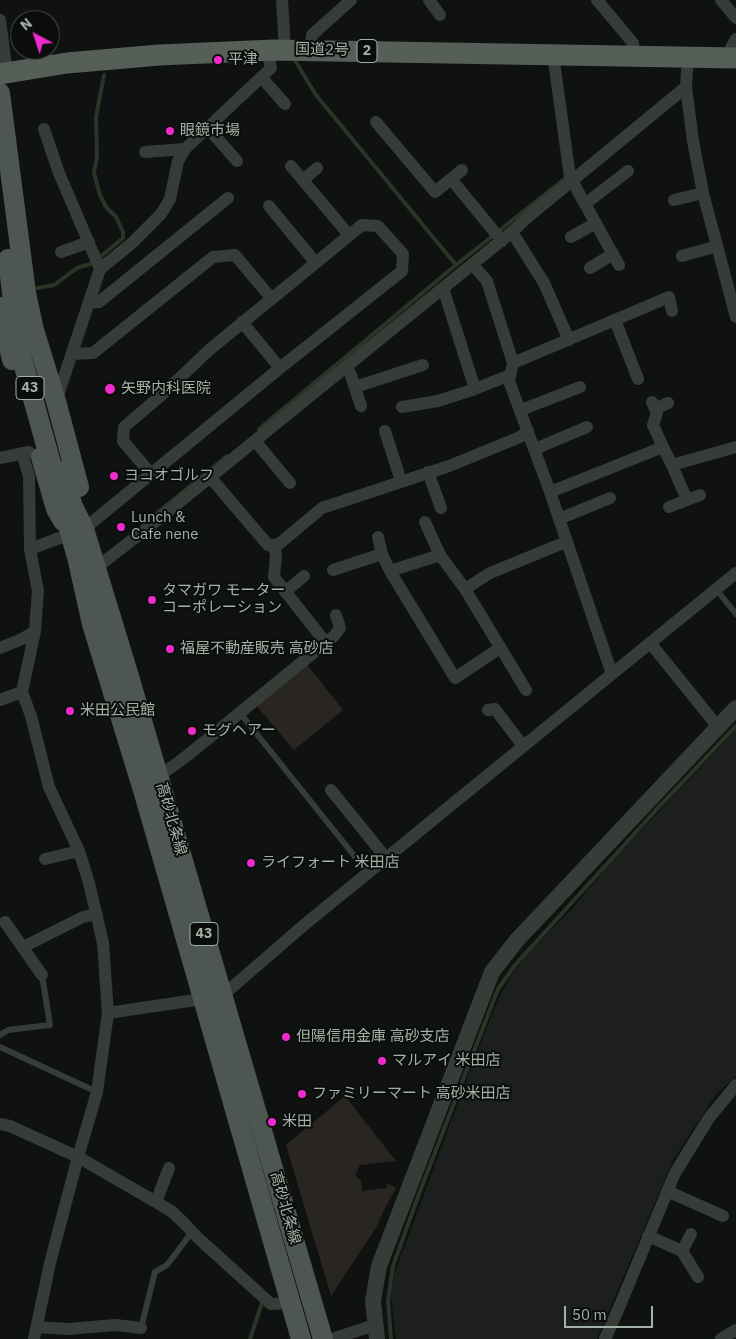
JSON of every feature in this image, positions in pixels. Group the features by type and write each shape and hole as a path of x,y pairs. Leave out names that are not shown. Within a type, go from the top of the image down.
{"highway":[{"name":"国道2号","path":"4,73 105,59 187,53 276,50 634,56 688,56 734,52"}],"main road":[{"path":"0,93 26,293 41,356 56,401 83,501 77,532"},
{"name":"高砂北条線","path":"0,199 6,304 26,338 58,472 72,504 92,624 323,1339"},
{"path":"6,304 7,364 31,452 56,509 77,532"},
{"name":"高砂北条線","path":"77,532 96,568 158,777 301,1339"}],"street":[{"path":"56,401 100,269 132,243 161,214 170,199 178,161 185,150 271,68 276,50 282,0"},
{"path":"310,50 312,36 351,0"},
{"path":"429,0 440,15"},
{"path":"597,0 633,44 634,56"},
{"path":"721,0 736,18"},
{"path":"0,20 4,73"},
{"path":"553,54 571,176 616,259 590,268"},
{"path":"688,56 686,87 693,141 703,193 736,317"},
{"path":"261,77 285,104"},
{"path":"96,568 472,264 497,235 512,232 571,176 686,87"},
{"path":"376,122 384,140 433,193 462,170"},
{"path":"208,128 236,161"},
{"path":"44,129 59,173 100,269"},
{"path":"145,152 185,150"},
{"path":"291,166 349,235"},
{"path":"303,180 317,168"},
{"path":"586,204 628,171"},
{"path":"451,179 497,235"},
{"path":"674,200 703,193"},
{"path":"89,303 99,302 228,198"},
{"path":"269,206 315,262"},
{"path":"571,237 596,223"},
{"path":"30,549 77,532 151,474 402,271 403,254 378,226 362,225 349,235 209,350 164,393 124,427 123,441 151,474"},
{"path":"512,232 544,284 569,340"},
{"path":"61,252 89,242"},
{"path":"682,256 717,246"},
{"path":"72,354 93,353 213,257 235,255 271,298"},
{"path":"472,264 487,282 511,369 510,381 612,674"},
{"path":"443,288 475,389"},
{"path":"402,407 438,401 475,389 569,340 669,297 672,310"},
{"path":"614,320 639,369"},
{"path":"242,322 280,368"},
{"path":"7,364 41,356"},
{"path":"355,388 423,365"},
{"path":"346,367 350,373 361,406"},
{"path":"521,410 580,387"},
{"path":"668,403 653,405 657,413 653,425 687,500"},
{"path":"535,449 587,427"},
{"path":"385,431 401,482"},
{"path":"210,477 268,545 273,545 279,544 322,508 428,472 520,437 528,431"},
{"path":"255,441 290,483"},
{"path":"550,492 662,447"},
{"path":"672,465 736,447"},
{"path":"0,458 31,452 29,476 30,549 38,591 35,632 22,692 31,716 49,787 79,851 89,883 103,943 108,1014 97,1092 50,1262 36,1333 115,1325 141,1328"},
{"path":"428,472 441,508"},
{"path":"670,507 700,495"},
{"path":"559,519 610,498"},
{"path":"425,522 440,556 465,589 526,690"},
{"path":"378,537 382,554 390,571 454,678 500,648"},
{"path":"465,589 490,572 566,542"},
{"path":"273,545 276,555 274,577 326,643"},
{"path":"334,570 382,554"},
{"path":"390,571 440,556"},
{"path":"108,1014 213,998 736,573"},
{"path":"286,592 304,576"},
{"path":"158,777 188,755 326,643 340,628 336,615"},
{"path":"0,648 22,640 35,632"},
{"path":"651,644 718,727"},
{"path":"0,700 22,692"},
{"path":"332,1339 376,1332 373,1301 379,1266 492,972 516,940 736,708"},
{"path":"488,710 495,709 523,746"},
{"path":"331,790 386,858"},
{"path":"45,859 79,851"},
{"path":"23,947 83,917 96,914"},
{"path":"2,923 23,947 42,974"},
{"path":"604,1339 675,1173 693,1142 736,1085"},
{"path":"0,1124 10,1126 78,1157 171,1211 271,1304 291,1303"},
{"path":"156,1202 169,1168"},
{"path":"667,1192 723,1216"},
{"path":"682,1251 691,1234"},
{"path":"648,1236 682,1251 698,1277"},
{"path":"721,1339 736,1330"}],"lane":[{"path":"716,589 736,614"},
{"path":"240,713 368,873"},
{"path":"0,1035 8,1030 50,1025 42,974"},
{"path":"0,1047 97,1092"},
{"path":"141,1328 155,1272 167,1265 192,1232"}],"shaded area":[{"path":"305,662 343,710 294,750 254,703"},
{"path":"736,730 736,1077 717,1093 673,1160 597,1339 396,1339 391,1296 395,1272 477,1052 497,1002 510,977 526,955 571,910 611,862"},
{"path":"345,1096 396,1161 360,1165 355,1175 361,1181 362,1191 387,1188 387,1183 396,1188 377,1226 331,1296 286,1145"}],"waterway":[{"path":"259,429 456,265 316,95 296,62"},
{"path":"100,257 123,238 123,232 116,217 106,207 100,195 94,173 97,157 96,117 104,75"},
{"path":"456,265 568,176"},
{"path":"37,288 54,285 77,268 90,264"},
{"path":"157,513 227,456"},
{"path":"391,1339 388,1301 393,1266 498,989 515,965 656,810 736,726"},
{"path":"250,1339 263,1300"}],"place":[{"name":"平津","path":"218,60"},
{"name":"眼鏡市場","path":"170,131"},
{"name":"矢野内科医院","path":"110,389"},
{"name":"ヨコオゴルフ","path":"114,476"},
{"name":"Lunch & Cafe nene","path":"121,527"},
{"name":"タマガワ モーター コーポレーション","path":"152,600"},
{"name":"福屋不動産販売 高砂店","path":"170,649"},
{"name":"米田公民館","path":"70,711"},
{"name":"モグヘアー","path":"192,731"},
{"name":"ライフォート 米田店","path":"251,863"},
{"name":"但陽信用金庫 高砂支店","path":"286,1037"},
{"name":"マルアイ 米田店","path":"382,1061"},
{"name":"ファミリーマート 高砂米田店","path":"302,1094"},
{"name":"米田","path":"272,1122"}]}
